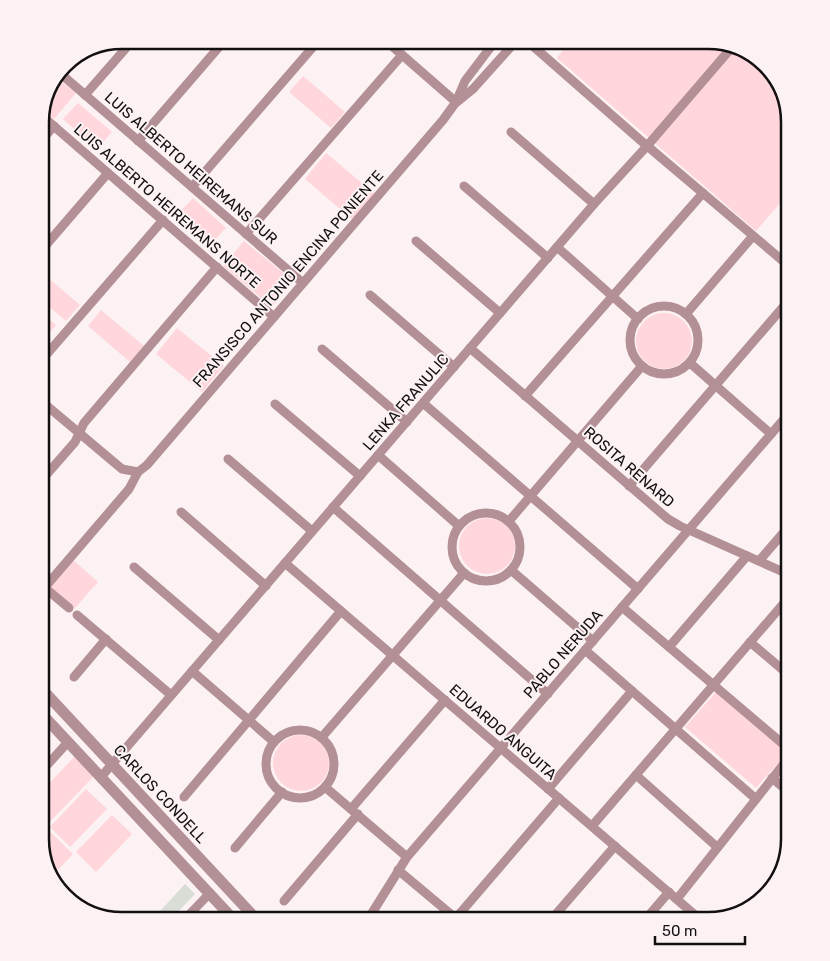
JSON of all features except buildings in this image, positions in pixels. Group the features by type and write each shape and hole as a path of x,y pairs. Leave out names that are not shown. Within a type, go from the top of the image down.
{"street":[{"path":"85,95 124,49"},
{"path":"138,141 217,49"},
{"path":"192,187 310,49"},
{"path":"395,49 456,102"},
{"name":"FRANSISCO ANTONIO ENCINA PONIENTE","path":"49,582 129,489 138,472 147,465 443,120 456,102 464,81 489,49"},
{"name":"FRANSISCO ANTONIO ENCINA PONIENTE","path":"456,102 474,89 509,49"},
{"path":"536,49 781,259"},
{"name":"LENKA FRANULIC","path":"101,777 594,204 728,51"},
{"path":"246,234 402,55"},
{"name":"LUIS ALBERTO HEIREMANS SUR","path":"64,77 303,283"},
{"name":"LUIS ALBERTO HEIREMANS NORTE","path":"49,122 274,317"},
{"path":"49,132 54,126"},
{"path":"511,132 594,204"},
{"path":"49,242 108,173"},
{"path":"464,186 548,258"},
{"path":"526,396 702,193"},
{"path":"49,352 163,220"},
{"path":"686,314 753,236"},
{"path":"416,241 500,313"},
{"path":"557,248 638,319"},
{"path":"49,471 74,442 84,423 217,267"},
{"path":"370,294 454,367"},
{"path":"661,307 674,308 686,314 694,325 698,338 696,351 690,363 677,372 670,374 655,373 642,366 635,357 631,346 631,334 638,319 649,310 661,307"},
{"path":"629,486 781,309"},
{"name":"ROSITA RENARD","path":"470,348 668,519 688,530 781,571"},
{"path":"322,349 407,422"},
{"path":"690,363 771,434"},
{"path":"509,522 642,366"},
{"path":"423,403 638,589"},
{"path":"275,404 360,476"},
{"path":"49,408 122,470 138,472"},
{"name":"PABLO NERUDA","path":"373,912 407,857 781,422"},
{"path":"378,455 459,526"},
{"path":"228,459 312,531"},
{"path":"333,507 548,694"},
{"path":"181,512 266,586"},
{"path":"487,513 502,517 509,522 518,534 520,549 516,564 511,570 504,576 488,581 471,578 464,573 454,559 452,542 454,534 464,520 471,516 487,513"},
{"path":"759,562 781,536"},
{"path":"669,647 747,556"},
{"name":"EDUARDO ANGUITA","path":"285,563 691,912"},
{"path":"134,567 219,640"},
{"path":"511,570 593,641"},
{"path":"322,737 464,573"},
{"path":"49,595 69,608"},
{"path":"622,607 781,742"},
{"path":"592,826 781,608"},
{"path":"184,797 341,611"},
{"path":"77,615 171,695"},
{"path":"74,676 106,639"},
{"path":"750,642 781,668"},
{"path":"585,650 756,799"},
{"path":"192,671 274,742"},
{"path":"548,789 632,691"},
{"name":"CARLOS CONDELL","path":"49,697 250,912"},
{"path":"284,901 445,700"},
{"name":"CARLOS CONDELL","path":"49,722 227,912"},
{"path":"293,730 308,730 322,737 328,743 334,757 333,773 325,787 308,797 294,797 282,792 271,780 266,765 267,757 274,742 293,730"},
{"path":"49,763 68,742"},
{"path":"676,899 781,767"},
{"path":"636,775 717,847"},
{"path":"772,778 781,786"},
{"path":"325,787 407,857"},
{"path":"235,848 282,792"},
{"path":"464,912 559,798"},
{"path":"558,912 614,846"},
{"path":"398,870 448,912"},
{"path":"652,912 669,892"},
{"path":"192,912 210,893"}],"shaded area":[{"path":"564,49 713,49 727,51 749,61 766,77 777,98 781,112 781,202 756,231 557,58"},
{"path":"303,76 345,112 331,128 289,92"},
{"path":"61,82 76,93 54,119 49,115 51,103"},
{"path":"78,103 112,132 97,149 63,119"},
{"path":"326,153 375,194 353,220 305,179"},
{"path":"193,198 226,228 211,244 178,214"},
{"path":"244,241 293,281 272,307 223,266"},
{"path":"49,279 80,305 66,321 49,307"},
{"path":"101,310 144,346 130,362 88,326"},
{"path":"658,313 670,313 680,317 688,325 692,341 688,357 680,365 670,369 658,369 648,365 640,357 636,347 636,335 640,325 648,317"},
{"path":"49,319 56,325 49,334"},
{"path":"177,328 224,366 202,392 156,354"},
{"path":"482,518 492,518 507,526 513,535 515,546 513,557 507,566 492,574 482,574 471,569 464,562 459,551 459,541 464,530 471,523"},
{"path":"73,560 98,582 75,608 49,586"},
{"path":"716,692 781,748 781,760 756,788 685,727"},
{"path":"296,735 306,735 321,743 327,752 329,763 327,774 321,783 306,791 296,791 285,786 278,779 273,768 273,758 278,747 285,740"},
{"path":"75,756 95,775 49,823 49,783"},
{"path":"86,789 107,809 70,847 50,827"},
{"path":"112,815 132,834 96,872 76,852"},
{"path":"49,831 73,854 56,871 50,853"}]}
